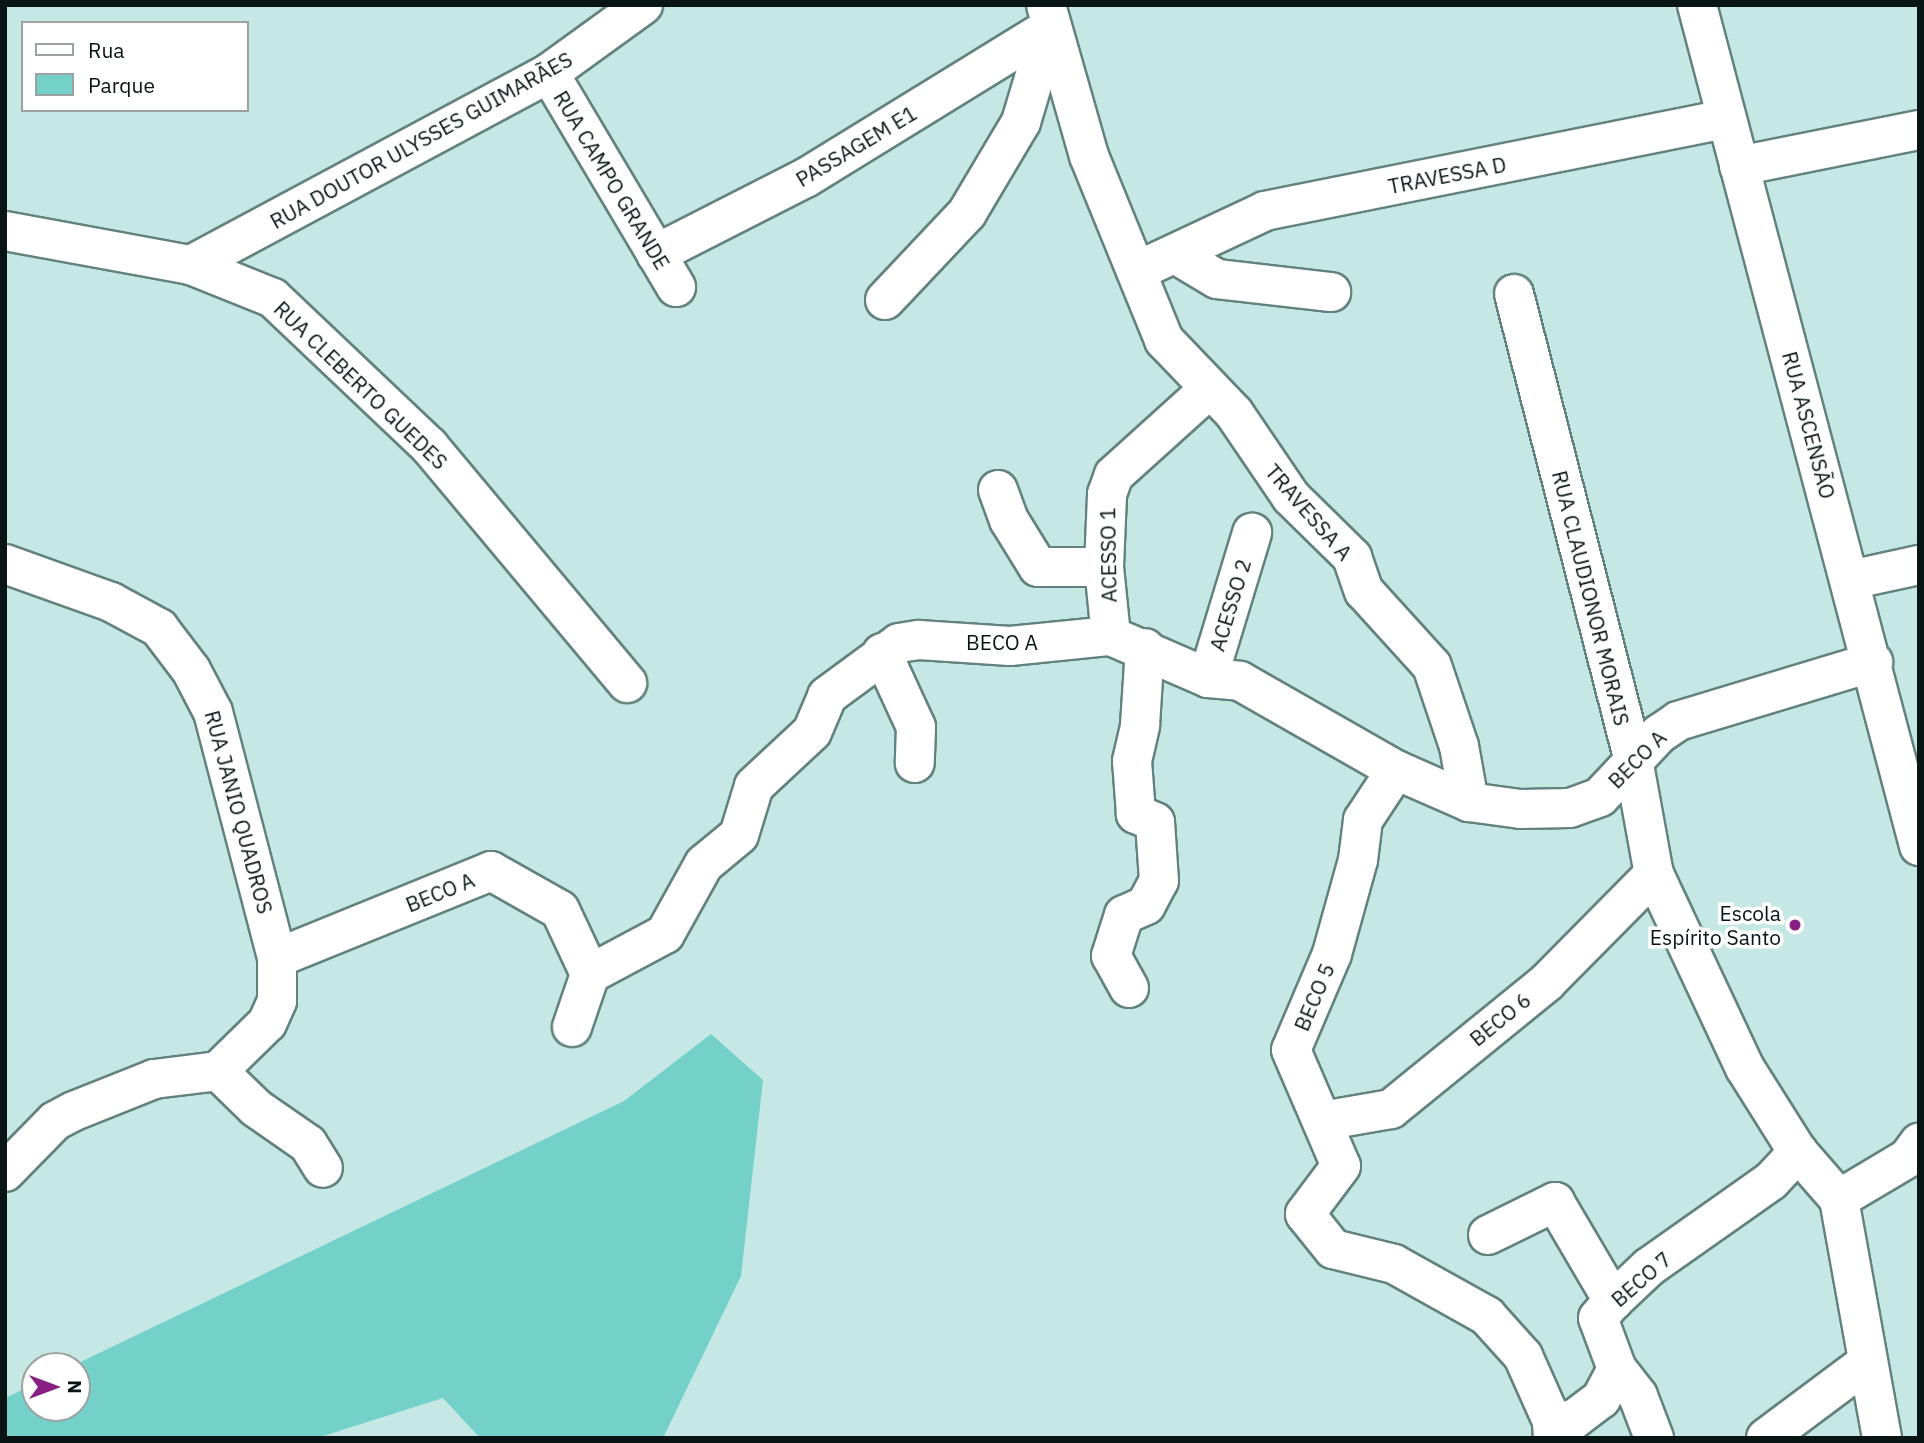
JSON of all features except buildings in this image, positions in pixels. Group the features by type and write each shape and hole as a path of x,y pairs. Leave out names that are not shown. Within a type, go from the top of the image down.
{"street":[{"name":"RUA DOUTOR ULYSSES GUIMARÃES","path":"191,265 549,74 643,5"},
{"name":"RUA ASCENSÃO","path":"1697,5 1919,846"},
{"name":"PASSAGEM E1","path":"656,254 807,177 1048,17"},
{"name":"TRAVESSA A","path":"1048,17 1089,156 1164,340 1208,390 1234,414 1291,497 1352,557 1364,592 1432,666 1459,746 1469,802"},
{"path":"885,300 967,214 1021,122 1048,17"},
{"name":"RUA CAMPO GRANDE","path":"549,74 676,287"},
{"name":"TRAVESSA D","path":"1137,271 1265,211 1726,119"},
{"path":"1739,166 1919,130"},
{"name":"RUA CLEBERTO GUEDES","path":"5,231 191,265 273,298 429,446 626,683"},
{"path":"1175,254 1217,279 1331,292"},
{"name":"RUA CLAUDIONOR MORAIS","path":"1514,294 1633,759 1654,874 1745,1068 1798,1152 1839,1199"},
{"name":"ACESSO 1","path":"1129,988 1111,956 1124,915 1146,905 1159,881 1155,822 1136,814 1132,761 1140,725 1128,642 1104,567 1107,494 1114,475 1208,390"},
{"path":"998,490 1009,520 1038,567 1104,567"},
{"name":"ACESSO 2","path":"1208,678 1252,533"},
{"name":"RUA JANIO QUADROS","path":"5,564 111,602 159,628 191,670 213,712 277,958 277,1001 268,1023 218,1070"},
{"path":"1850,580 1919,565"},
{"name":"BECO A","path":"890,648 919,640 1010,646 1128,642 1208,678 1240,681 1396,770 1469,802 1570,808 1600,797 1633,759 1678,721 1872,662"},
{"path":"572,1027 590,974 665,934 704,864 739,835 754,786 811,732 827,696 890,648 916,727 915,762"},
{"name":"BECO 5","path":"1396,770 1363,820 1358,860 1332,954 1291,1050 1341,1166 1305,1214 1334,1249 1394,1264 1486,1317 1523,1356 1553,1429"},
{"name":"BECO A","path":"277,958 491,871 560,910 590,974"},
{"name":"BECO 6","path":"1322,1121 1391,1109 1547,982 1654,874"},
{"path":"5,1172 55,1121 74,1111 154,1079 218,1070 256,1108 308,1144 323,1168"},
{"path":"1882,1438 1839,1199 1908,1158 1919,1143"},
{"name":"BECO 7","path":"1618,1369 1598,1318 1649,1267 1771,1181 1798,1152"},
{"path":"1488,1235 1555,1202 1613,1301"},
{"path":"1766,1438 1868,1362"},
{"path":"1553,1429 1573,1420 1601,1399 1618,1369 1638,1396 1654,1438"}],"green space":[{"path":"711,1034 763,1080 741,1276 663,1438 480,1438 443,1398 317,1438 5,1438 5,1398 21,1391 21,1422 91,1422 91,1357 624,1101"}],"place":[{"name":"Escola Espírito Santo","path":"1795,925"}]}
